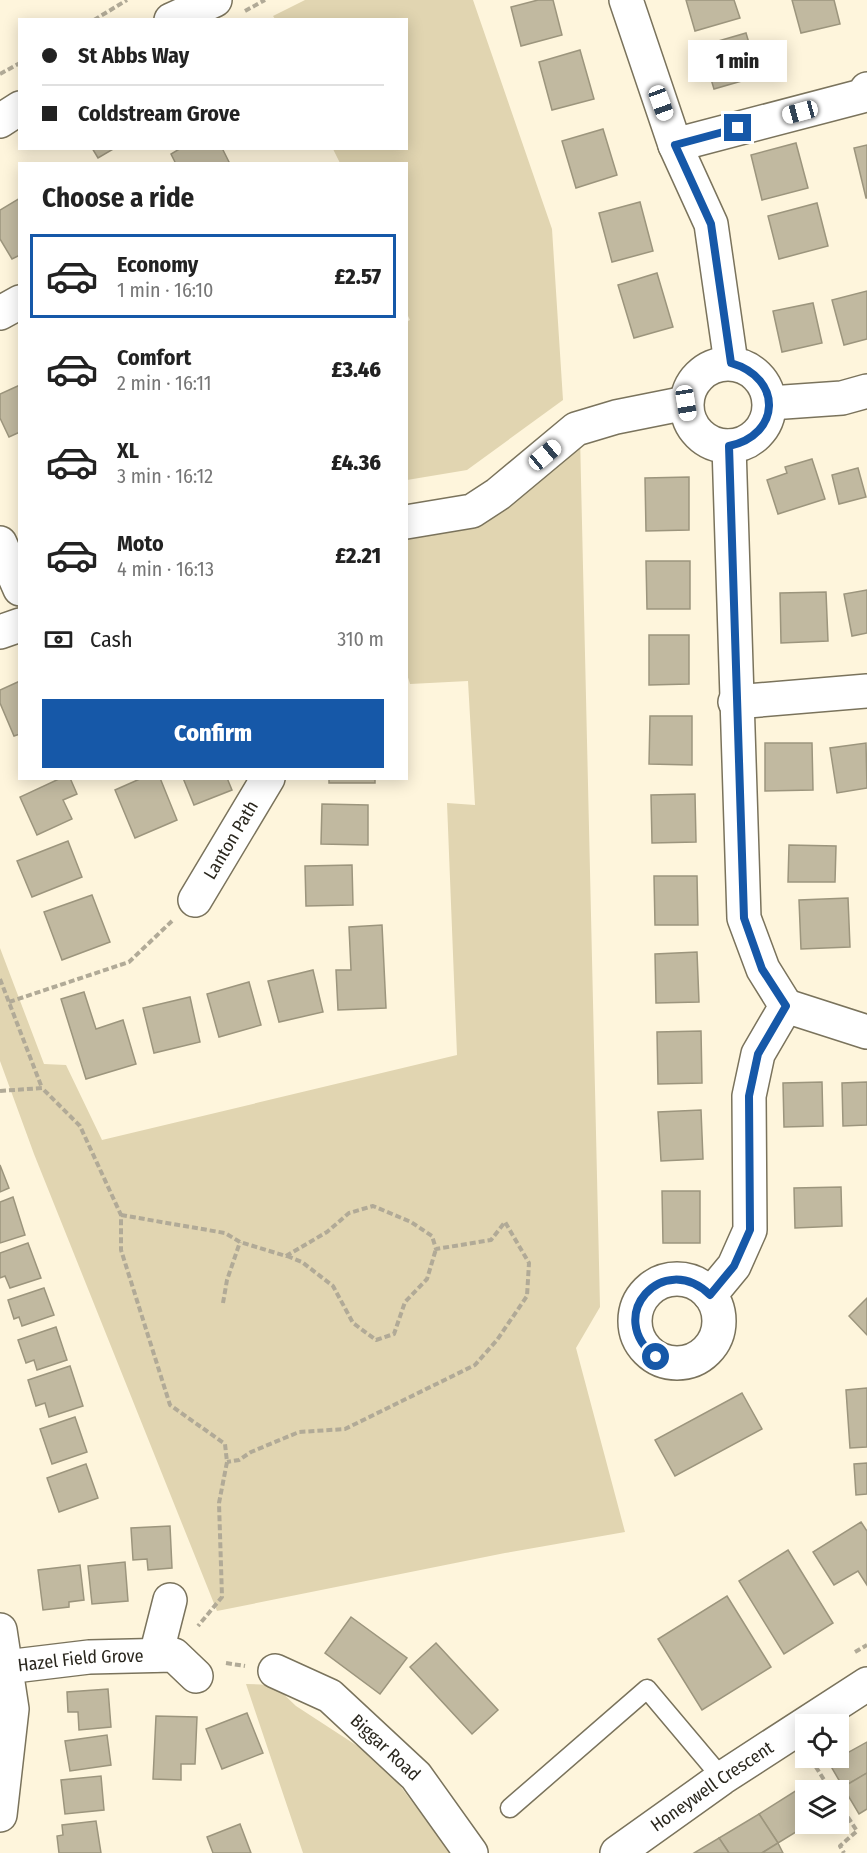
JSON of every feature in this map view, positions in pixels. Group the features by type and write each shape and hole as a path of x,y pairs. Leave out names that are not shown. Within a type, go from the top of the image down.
{"street":[{"path":"161,18 190,0"},
{"path":"175,18 215,0"},
{"path":"626,0 675,145 711,224 731,363"},
{"path":"675,145 862,96 867,88"},
{"path":"0,121 18,109"},
{"path":"0,313 18,304"},
{"path":"731,363 746,367 758,376 766,388 770,403 767,419 758,433 745,443 729,446 712,443 698,434 689,420 686,403 690,387 700,374 715,365 731,363"},
{"path":"770,403 842,398 867,391"},
{"path":"408,522 472,511 498,494 576,429 616,417 686,403"},
{"path":"729,446 735,702 744,918 762,969 786,1006 867,1032"},
{"path":"0,543 18,584"},
{"path":"0,632 18,626"},
{"path":"735,702 867,692"},
{"name":"Lanton Path","path":"195,900 267,780"},
{"path":"710,1295 734,1266 750,1230 749,1096 758,1054 786,1006"},
{"name":"Hazel Field Grove","path":"6,1668 89,1657 176,1662 170,1600"},
{"path":"0,1630 12,1709 0,1815"},
{"name":"Biggar Road","path":"275,1671 330,1696 416,1776 471,1853"},
{"name":"Honeywell Crescent","path":"617,1853 722,1778 867,1684"}],"lane":[{"path":"510,1808 647,1689 722,1778"}],"path":[{"path":"97,18 127,0"},
{"path":"0,74 18,64"},
{"path":"9,1002 129,962 195,900"},
{"path":"0,979 42,1088 80,1126 121,1215 121,1250 170,1405 225,1444 227,1462 219,1503 222,1597 176,1662"},
{"path":"0,1091 42,1088"},
{"path":"121,1215 225,1233 240,1242 302,1262 333,1286 352,1323 376,1340 394,1334 405,1302 427,1279 436,1249 432,1236 411,1222 373,1206 349,1213 327,1232 286,1256"},
{"path":"227,1462 238,1460 298,1432 345,1429 475,1365 497,1340 526,1296 529,1263 505,1222 491,1240 436,1249"},
{"path":"223,1303 227,1280 240,1242"},
{"path":"844,1853 840,1846 857,1832 849,1819"}],"shaded area":[{"path":"305,0 473,0 552,229 563,400 467,470 408,480 408,321 410,320 408,316 408,162 340,162 334,150 408,150 408,18 274,18 273,16"},
{"path":"580,436 600,1307 576,1348 625,1532 505,1553 217,1611 34,1154 0,1061 0,948 44,1064 66,1065 102,1140 457,1055 447,803 475,805 468,681 410,684 408,678 408,530"},
{"path":"246,1684 274,1685 296,1706 382,1762 451,1853 303,1853"}],"building":[{"path":"538,0 553,0 562,35 521,46 511,7"},
{"path":"686,0 734,0 740,18 695,31"},
{"path":"792,0 834,0 840,24 801,33"},
{"path":"746,33 759,76 714,89 701,46"},
{"path":"580,50 594,99 552,110 539,62"},
{"path":"603,129 617,175 576,188 562,141"},
{"path":"796,143 808,188 762,200 751,155"},
{"path":"867,145 867,198 866,198 854,148"},
{"path":"93,150 112,150 98,158"},
{"path":"178,150 223,150 229,162 175,162 171,154"},
{"path":"18,199 18,256 12,259 0,239 0,210"},
{"path":"640,202 653,251 612,262 599,213"},
{"path":"817,203 828,246 779,259 768,216"},
{"path":"657,273 673,327 634,338 618,285"},
{"path":"867,291 867,339 844,345 832,300"},
{"path":"813,303 822,343 782,352 773,311"},
{"path":"18,386 18,433 9,437 0,418 0,394"},
{"path":"812,459 825,499 778,514 767,480 787,473 785,467"},
{"path":"858,468 866,497 839,504 832,475"},
{"path":"689,477 689,530 646,531 645,478"},
{"path":"646,561 690,561 690,609 647,609"},
{"path":"867,590 867,633 852,636 844,594"},
{"path":"826,592 828,641 781,643 780,593"},
{"path":"649,635 689,635 689,684 649,685"},
{"path":"18,682 18,735 14,736 0,703 0,690"},
{"path":"650,716 692,716 692,765 649,764"},
{"path":"765,743 812,743 813,790 765,791"},
{"path":"866,743 867,788 837,793 830,748"},
{"path":"57,780 71,780 77,794 63,800 72,819 37,835 20,797"},
{"path":"138,780 161,780 177,820 135,838 115,790"},
{"path":"184,780 228,780 232,790 194,805"},
{"path":"329,780 375,780 375,783 329,783"},
{"path":"695,794 696,842 652,843 651,795"},
{"path":"322,804 368,805 368,845 321,844"},
{"path":"68,841 82,877 32,897 17,861"},
{"path":"789,845 836,846 835,882 788,882"},
{"path":"352,865 353,905 306,906 305,866"},
{"path":"654,876 697,876 698,925 655,925"},
{"path":"92,895 110,942 62,960 44,912"},
{"path":"848,898 850,947 801,949 799,900"},
{"path":"382,925 386,1008 338,1010 336,970 351,970 349,927"},
{"path":"697,952 699,1002 656,1003 655,954"},
{"path":"313,970 323,1012 279,1022 268,981"},
{"path":"249,982 261,1025 219,1037 207,994"},
{"path":"84,992 96,1029 123,1020 136,1064 86,1079 61,999"},
{"path":"190,997 200,1042 154,1053 143,1008"},
{"path":"701,1031 702,1083 658,1084 657,1032"},
{"path":"822,1082 823,1126 784,1127 783,1083"},
{"path":"867,1082 867,1125 843,1126 842,1083"},
{"path":"701,1110 703,1159 661,1161 658,1112"},
{"path":"0,1165 9,1188 0,1192"},
{"path":"841,1187 842,1226 795,1228 794,1188"},
{"path":"662,1191 700,1191 700,1243 663,1243"},
{"path":"13,1197 25,1235 0,1243 0,1202"},
{"path":"28,1243 41,1278 10,1288 5,1276 0,1278 0,1253"},
{"path":"44,1288 54,1315 22,1326 19,1317 14,1319 8,1300"},
{"path":"867,1298 867,1335 849,1316"},
{"path":"56,1327 67,1360 37,1370 34,1360 26,1363 18,1340"},
{"path":"70,1366 83,1406 49,1417 45,1403 36,1406 28,1380"},
{"path":"867,1388 867,1447 850,1448 846,1390"},
{"path":"742,1393 762,1429 675,1476 655,1440"},
{"path":"75,1417 87,1452 52,1464 40,1429"},
{"path":"867,1463 867,1494 856,1495 854,1464"},
{"path":"86,1464 98,1498 59,1512 47,1478"},
{"path":"861,1522 867,1531 867,1585 858,1571 834,1585 813,1552"},
{"path":"170,1526 172,1568 148,1570 147,1559 133,1560 131,1528"},
{"path":"788,1550 833,1623 784,1654 739,1581"},
{"path":"125,1562 128,1601 92,1604 88,1566"},
{"path":"80,1565 84,1600 69,1602 69,1607 43,1610 38,1570"},
{"path":"727,1596 771,1667 702,1710 658,1639"},
{"path":"351,1617 407,1658 380,1694 325,1653"},
{"path":"436,1643 498,1710 472,1734 410,1667"},
{"path":"108,1689 111,1727 79,1730 78,1712 68,1712 67,1692"},
{"path":"247,1713 263,1753 222,1769 206,1729"},
{"path":"156,1716 197,1717 195,1764 181,1764 181,1780 153,1779"},
{"path":"107,1735 111,1765 70,1771 65,1741"},
{"path":"867,1742 867,1773 849,1784 849,1780 839,1780 832,1768 849,1768 849,1752"},
{"path":"867,1773 867,1809 859,1814 849,1797 849,1784"},
{"path":"101,1776 104,1810 65,1814 61,1780"},
{"path":"795,1791 795,1833 778,1843 759,1814"},
{"path":"759,1814 778,1843 762,1853 729,1853 719,1838"},
{"path":"96,1821 101,1853 59,1853 57,1836 63,1835 62,1825"},
{"path":"240,1824 251,1853 213,1853 207,1837"},
{"path":"719,1838 729,1853 694,1853"},
{"path":"778,1843 783,1853 762,1853"}],"route":[{"path":"656,1357 640,1342 636,1331 636,1308 641,1298 658,1283 681,1279 702,1287 710,1295 734,1266 750,1230 749,1096 758,1054 786,1006 762,969 744,918 735,702 729,446 745,443 758,433 767,419 770,403 766,388 758,376 746,367 731,363 711,224 675,145 738,128"}]}
